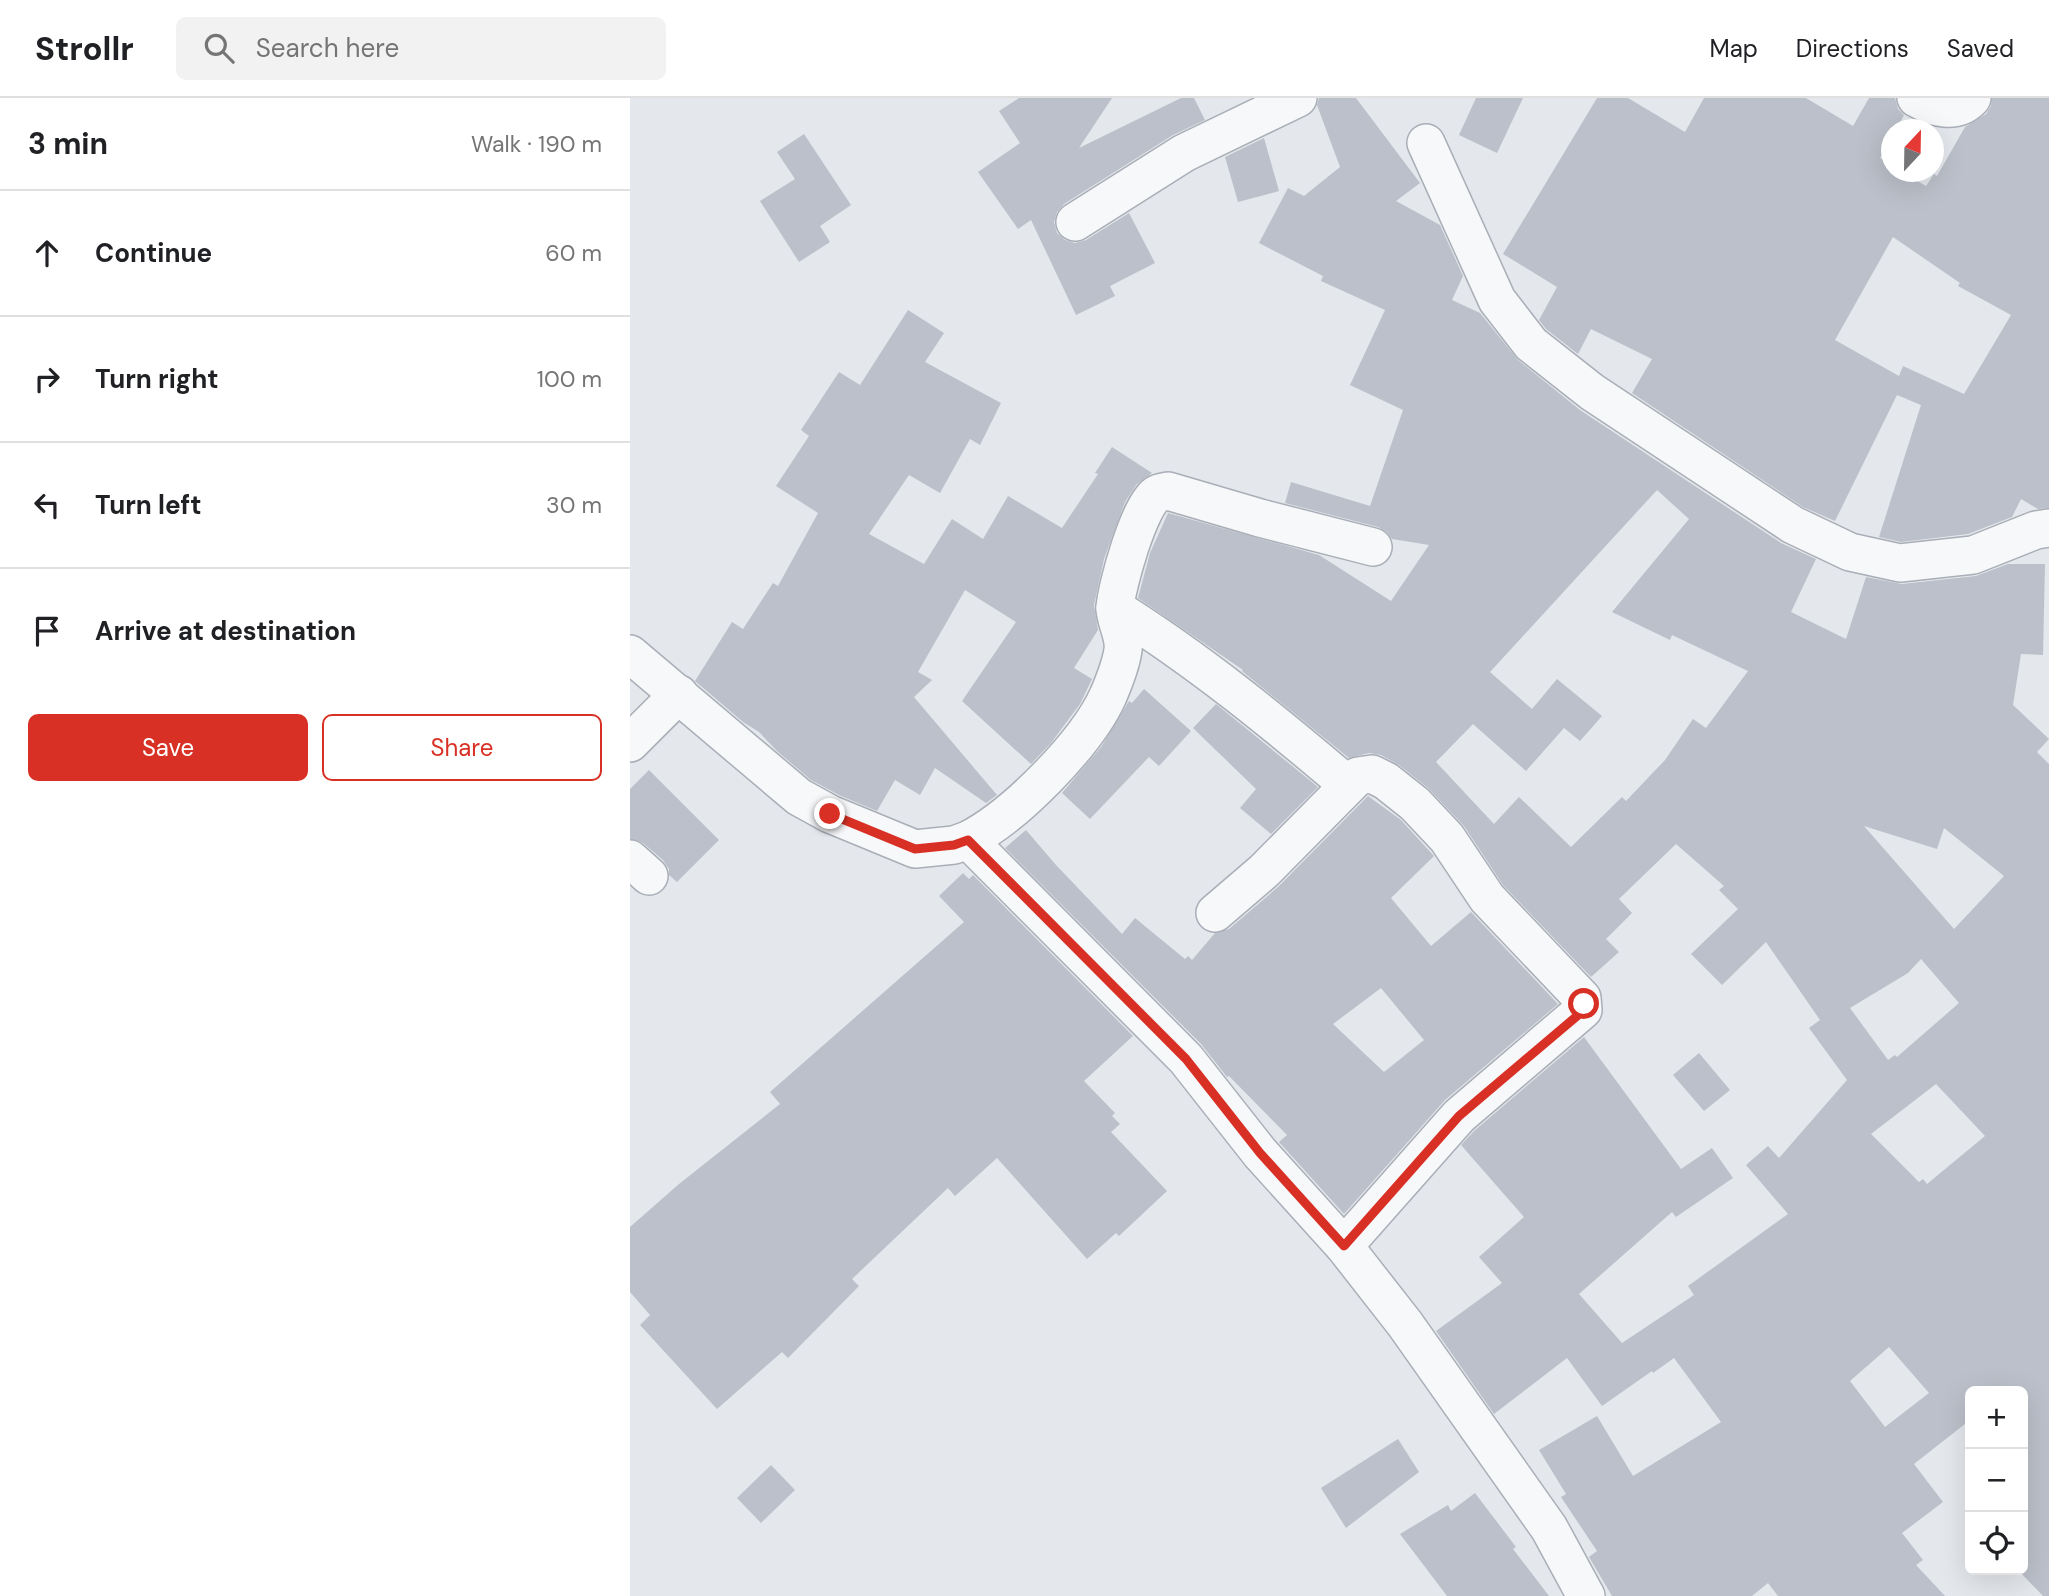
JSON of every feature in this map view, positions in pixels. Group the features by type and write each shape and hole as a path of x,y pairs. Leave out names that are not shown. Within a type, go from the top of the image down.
{"street":[{"path":"1075,222 1184,153 1298,98"},
{"path":"1916,98 1932,107 1952,109 1972,98"},
{"path":"1426,143 1497,300 1531,344 1592,392 1793,525 1850,552 1900,563 1973,555 2035,530 2049,528"},
{"path":"630,654 799,797 830,814 915,849 954,845 989,829 1007,815 1075,748 1108,696 1123,648 1115,608 1133,533 1145,508 1156,494 1168,491 1373,547"},
{"path":"1115,608 1165,639 1293,737 1348,785"},
{"path":"630,743 679,694"},
{"path":"1215,913 1264,871 1348,785 1359,776 1371,774 1386,781 1415,804 1447,838 1487,898 1582,998 1583,1010 1459,1116 1344,1246"},
{"path":"968,840 1186,1059 1260,1153 1344,1246 1405,1324 1549,1528 1586,1596"}],"building":[{"path":"1019,98 1112,98 1079,148 1181,98 1194,98 1205,120 1173,135 1064,204 1057,212 1054,222 1057,233 1065,240 1075,243 1086,240 1129,213 1155,263 1110,286 1115,296 1076,315 1031,220 1018,229 978,172 1020,143 999,111"},
{"path":"1319,98 1356,98 1420,183 1396,201 1440,225 1463,276 1452,300 1480,313 1518,360 1580,410 1781,543 1816,559 1791,612 1846,639 1866,577 1902,584 1976,576 2008,564 2045,564 2043,655 2021,654 2013,705 2049,739 2037,752 2049,764 2049,1596 2043,1596 2023,1575 2028,1575 2028,1386 1965,1386 1965,1424 1914,1464 1943,1502 1902,1533 1923,1560 1916,1565 1945,1596 1778,1596 1768,1583 1752,1596 1612,1596 1589,1557 1597,1551 1561,1497 1566,1494 1539,1450 1597,1416 1633,1476 1721,1422 1674,1358 1602,1406 1567,1358 1494,1414 1436,1331 1502,1283 1479,1257 1524,1217 1461,1145 1584,1037 1681,1169 1712,1148 1733,1178 1676,1217 1672,1212 1579,1294 1622,1343 1694,1295 1688,1286 1788,1214 1746,1165 1768,1146 1779,1158 1847,1080 1809,1028 1820,1020 1766,942 1722,985 1691,954 1738,909 1719,890 1724,886 1676,844 1619,899 1632,913 1606,939 1619,952 1591,977 1503,885 1464,826 1428,788 1399,765 1381,755 1369,753 1349,758 1243,670 1138,598 1150,553 1168,513 1319,555 1391,601 1429,545 1392,539 1378,527 1285,503 1291,482 1370,506 1403,410 1350,385 1385,310 1321,281 1323,276 1259,243 1288,188 1304,196 1340,167 1317,105","holes":["1657,490 1689,519 1612,612 1670,640 1672,635 1748,671 1706,728 1693,719 1665,760 1626,801 1622,797 1571,847 1519,797 1494,824 1436,762 1473,724 1526,771 1564,728 1580,741 1602,716 1557,679 1532,709 1490,672","1864,826 1937,849 1944,828 2004,876 1954,929","1921,959 1959,1003 1897,1057 1895,1055 1888,1060 1850,1008 1908,973","1936,1084 1985,1136 1927,1184 1923,1179 1919,1182 1871,1134","1889,1347 1929,1393 1885,1427 1850,1381"]},
{"path":"1476,98 1523,98 1497,153 1459,135"},
{"path":"1597,98 1628,98 1685,132 1704,98 1806,98 1853,126 1869,98 1895,98 1898,109 1904,115 1902,119 1881,119 1881,182 1919,182 1926,186 1929,182 1944,182 1944,164 1965,127 1986,114 1992,98 2049,98 2049,508 2038,509 2021,499 2012,517 1968,534 1901,542 1879,537 1921,405 1897,395 1835,521 1803,507 1632,393 1652,359 1591,329 1578,354 1546,329 1539,320 1557,287 1503,254","holes":["1893,237 1960,283 1958,286 2011,315 1964,394 1903,366 1899,376 1835,340"]},
{"path":"804,134 851,205 820,226 830,242 799,262 760,201 795,179 777,152"},
{"path":"1264,138 1279,191 1238,202 1225,157"},
{"path":"908,310 944,333 925,362 1001,403 980,445 970,439 940,493 909,475 869,534 924,564 952,519 983,539 1008,496 1062,528 1098,474 1095,473 1112,447 1152,473 1136,485 1125,502 1104,559 1094,605 1098,630 1074,668 1092,679 1080,704 1051,743 1031,764 962,701 1016,622 965,590 918,672 932,680 914,697 997,795 986,803 935,768 920,795 895,780 877,811 811,780 759,732 743,722 695,681 732,622 743,629 773,583 778,586 818,513 776,486 809,436 801,430 839,372 860,385"},
{"path":"1144,689 1191,731 1159,766 1149,757 1090,819 1062,793 1101,747 1129,701 1132,703"},
{"path":"1216,704 1318,787 1271,834 1240,808 1256,789 1193,728"},
{"path":"649,770 719,840 677,882 669,875 669,869 663,860 643,843 630,839 630,789"},
{"path":"1368,796 1401,820 1434,856 1391,898 1431,946 1471,912 1558,1004 1445,1100 1344,1214 1279,1142 1287,1135 1229,1076 1227,1077 1201,1044 1005,848 1026,830 1122,934 1135,918 1185,959 1188,956 1192,960 1215,933 1229,929 1278,887","holes":["1381,988 1424,1040 1384,1072 1333,1024"]},
{"path":"963,873 969,879 973,875 1133,1036 1084,1081 1115,1113 1112,1116 1120,1124 1111,1132 1167,1191 1119,1236 1116,1233 1087,1259 997,1158 955,1196 948,1188 852,1279 859,1286 788,1358 782,1352 717,1409 640,1325 650,1315 630,1292 630,1227 679,1184 780,1104 770,1092 964,922 939,896"},
{"path":"1699,1053 1730,1090 1704,1111 1673,1075"},
{"path":"1398,1439 1419,1472 1346,1528 1321,1488"},
{"path":"771,1465 795,1490 761,1523 737,1498"},
{"path":"1475,1493 1549,1596 1447,1596 1400,1534 1448,1505 1451,1511"}],"route":[{"path":"830,814 915,849 954,845 968,840 1186,1059 1260,1153 1344,1246 1459,1116 1577,1016 1583,1010 1584,1004"}]}
